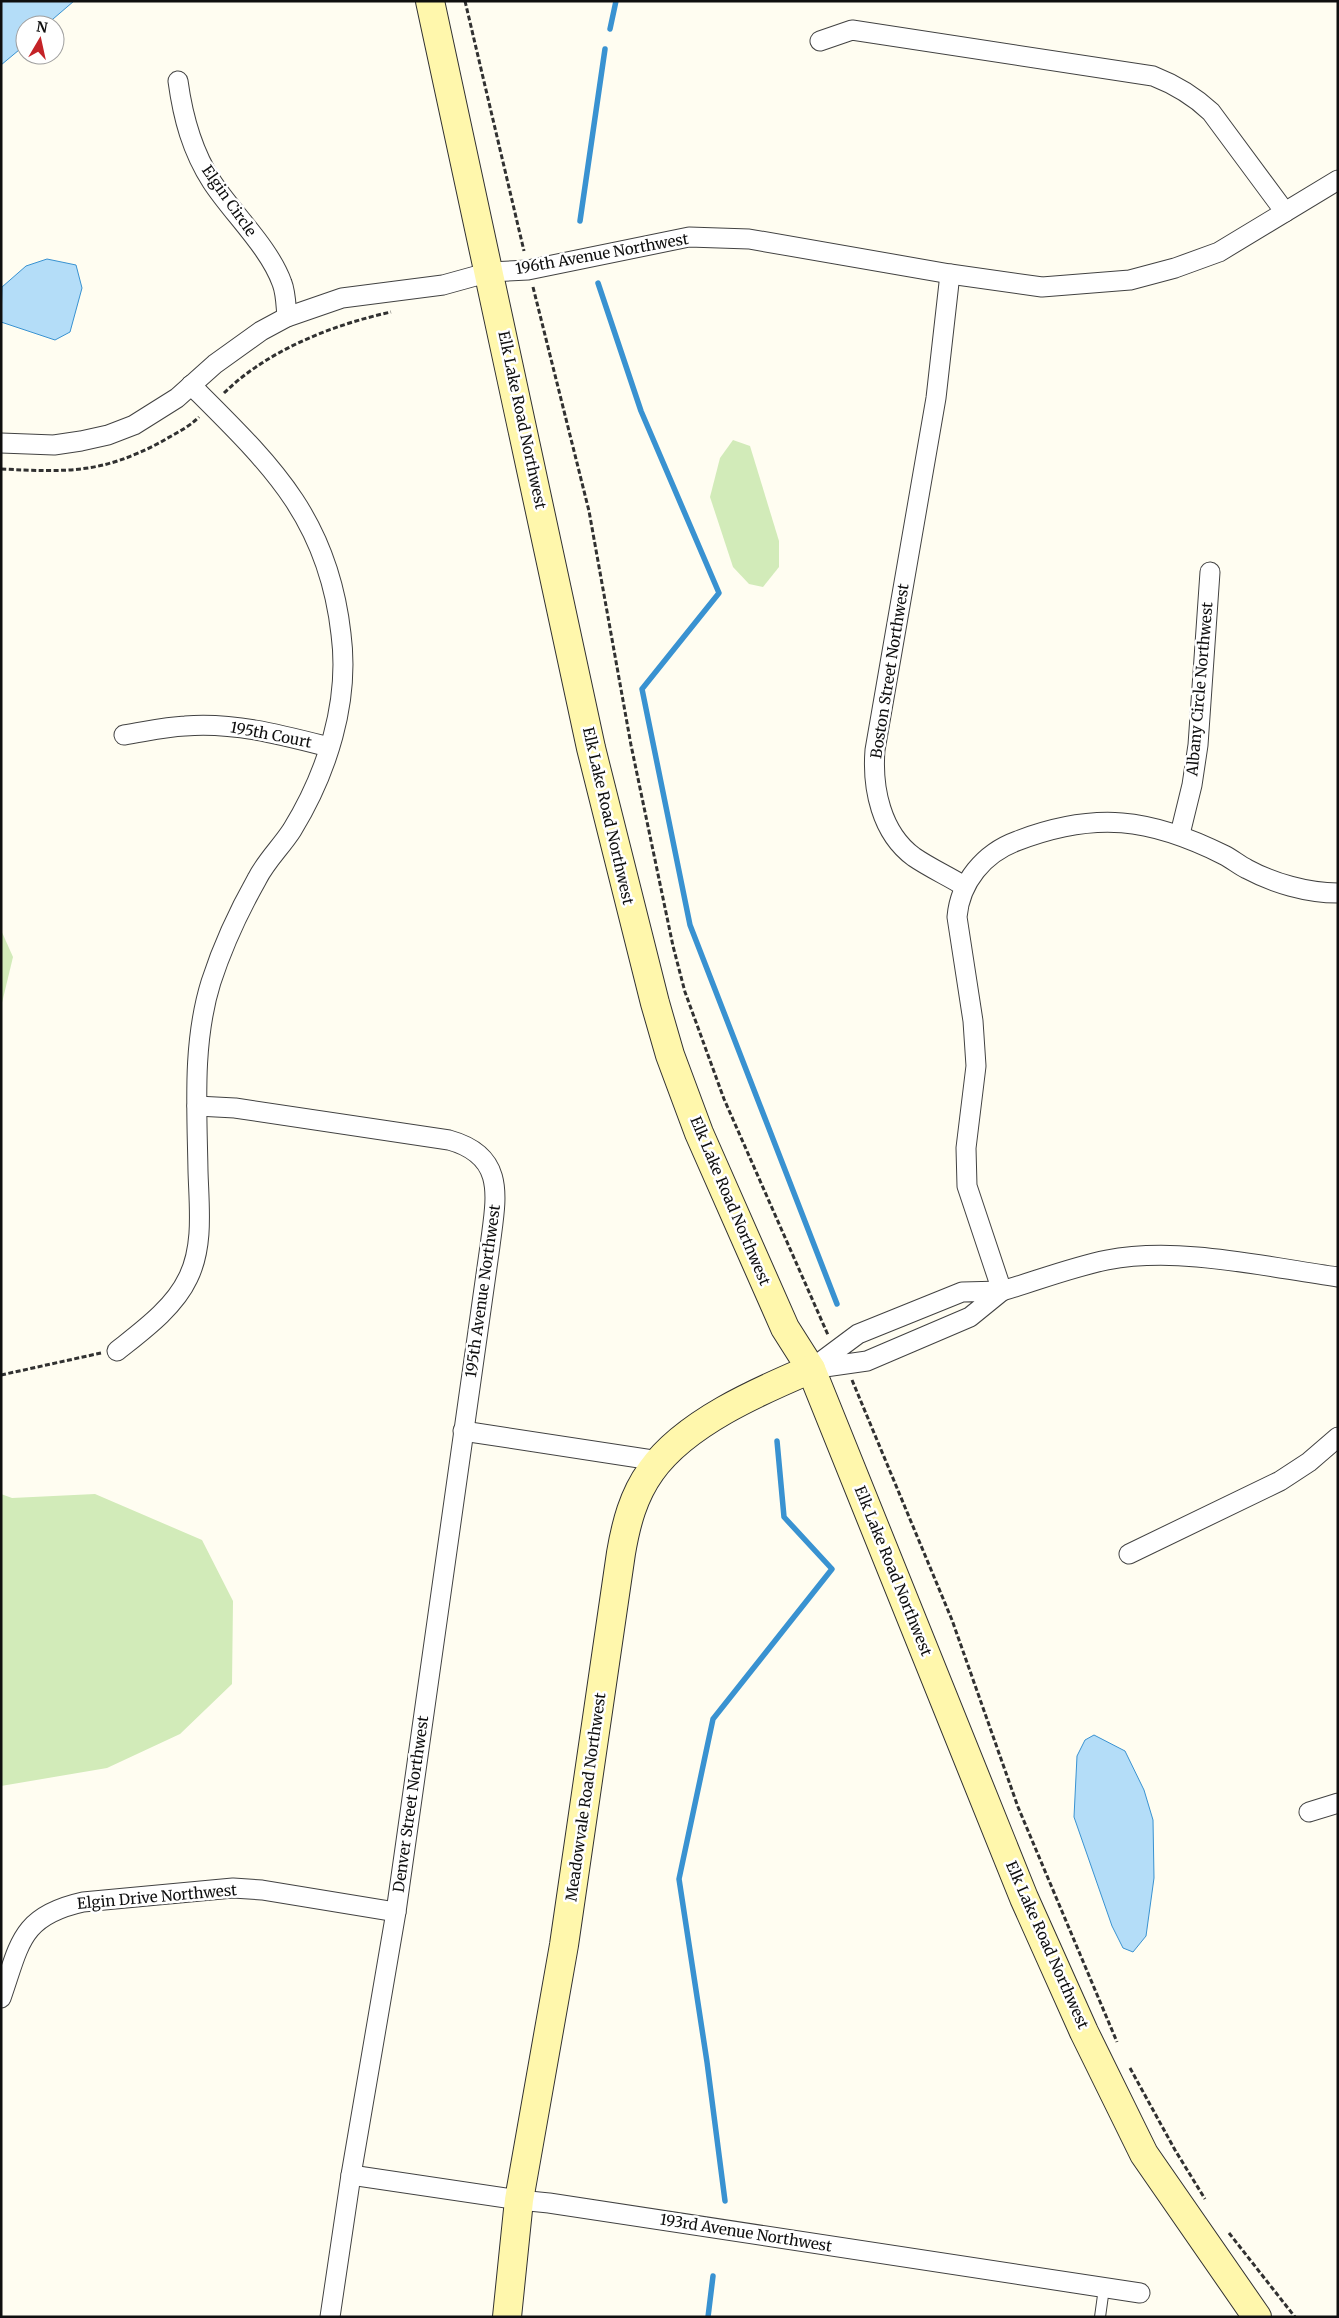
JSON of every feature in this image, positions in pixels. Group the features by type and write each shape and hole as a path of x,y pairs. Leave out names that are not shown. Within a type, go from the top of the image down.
{"street":[{"name":"Elk Lake Road Northwest","path":"430,1 490,272 591,748 654,1003 670,1055 699,1133 785,1328 811,1369 1024,1898 1084,2032 1144,2154 1258,2317"},
{"path":"820,41 852,30 1153,76 1177,85 1196,98 1211,112 1285,212"},
{"name":"Elgin Circle","path":"178,82 182,110 193,147 212,182 256,239 283,284 287,317"},
{"name":"196th Avenue Northwest","path":"1,443 54,445 108,435 156,413 236,347 287,317 342,298 443,285 490,272 528,270 689,237 749,239 950,274 1042,287 1130,280 1175,268 1219,252 1338,180"},
{"name":"Boston Street Northwest","path":"950,274 936,398 874,772 876,794 887,823 899,843 914,857 964,886"},
{"path":"117,1351 165,1310 178,1295 188,1278 195,1259 199,1211 197,1106 201,1034 212,979 258,877 291,832 315,787 338,715 343,663 338,609 324,556 301,509 287,487 253,447 191,385"},
{"name":"Albany Circle Northwest","path":"1180,834 1192,785 1198,745 1210,572"},
{"name":"195th Court","path":"124,735 184,726 224,726 282,735 329,747"},
{"path":"1002,1291 967,1186 966,1148 976,1066 973,1021 957,916 958,899 964,886 990,855 1008,844 1059,827 1094,822 1145,824 1180,834 1266,878 1309,890 1338,892"},
{"name":"195th Avenue Northwest","path":"197,1106 235,1108 426,1136 465,1144 485,1160 495,1186 496,1200 463,1431"},
{"path":"840,1358 858,1334 962,1292 1002,1291 1108,1260 1151,1255 1192,1256 1338,1277"},
{"path":"811,1369 840,1358 867,1361 970,1316 1002,1291"},
{"name":"Meadowvale Road Northwest","path":"506,2317 519,2200 564,1945 621,1553 630,1510 650,1473 659,1461 715,1416 760,1390 811,1369"},
{"path":"463,1431 659,1461"},
{"name":"Denver Street Northwest","path":"330,2317 351,2175 396,1912 463,1431"},
{"path":"1129,1554 1280,1481 1309,1462 1338,1437"},
{"path":"1309,1812 1338,1803"},
{"name":"Elgin Drive Northwest","path":"1,1998 21,1941 31,1926 44,1915 60,1907 233,1888 262,1890 396,1912"},
{"name":"193rd Avenue Northwest","path":"351,2175 519,2200 559,2204 1140,2293"}],"lane":[{"path":"1100,2317 1104,2288"}],"path":[{"path":"465,1 528,270 589,511 631,745 672,946 685,992 724,1099 840,1358 952,1620 1018,1807 1119,2048"},
{"path":"1,469 62,472 108,465 136,455 183,430 235,382 263,362 309,338 367,317 398,311"},
{"path":"1,1375 82,1356 117,1351"},
{"path":"1128,2065 1175,2150 1211,2207"},
{"path":"1228,2231 1295,2317"}],"green space":[{"path":"733,440 750,446 779,541 779,567 763,587 749,584 733,567 710,497 720,458"},
{"path":"1,930 13,957 1,1007"},
{"path":"1,1494 12,1498 95,1494 202,1540 233,1601 232,1684 180,1734 107,1768 1,1786"}],"water":[{"path":"1,1 74,1 58,15 15,15 15,53 1,65"},
{"path":"47,259 76,265 82,288 70,332 55,340 1,322 2,287 26,266"},
{"path":"1094,1735 1125,1751 1144,1790 1153,1820 1154,1878 1146,1936 1133,1952 1123,1948 1112,1926 1074,1817 1077,1756 1085,1740"}],"waterway":[{"path":"610,29 616,1"},
{"path":"580,221 605,49"},
{"path":"598,283 641,411 719,593 642,689 690,925 837,1304"},
{"path":"725,2201 707,2062 679,1879 713,1719 832,1569 784,1517 777,1441"},
{"path":"708,2317 713,2276"}]}
